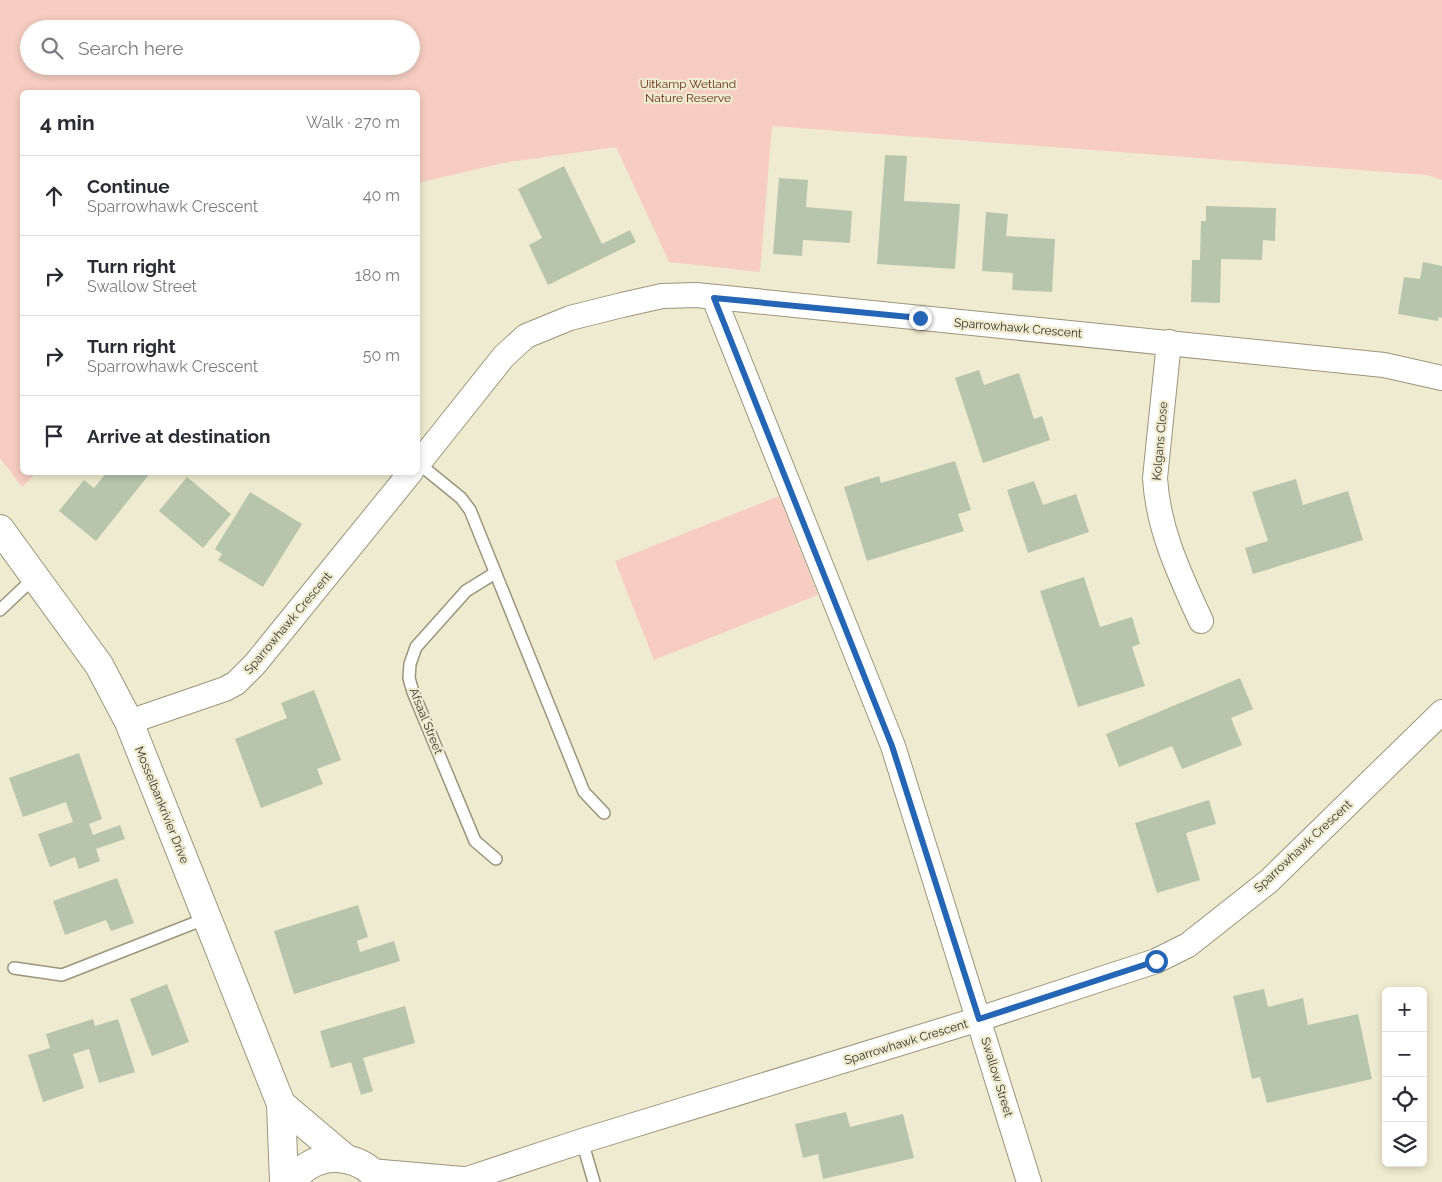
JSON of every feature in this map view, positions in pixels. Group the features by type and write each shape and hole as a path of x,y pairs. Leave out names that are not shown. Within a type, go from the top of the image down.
{"street":[{"name":"Sparrowhawk Crescent","path":"420,461 504,356 526,336 570,318 662,296 696,295 1169,342 1384,365 1442,378"},
{"name":"Swallow Street","path":"714,298 892,746 1029,1182"},
{"name":"Kolgans Close","path":"1169,342 1155,478 1156,494 1166,538 1201,621"},
{"name":"Sparrowhawk Crescent","path":"129,722 214,694 226,689 241,678 255,664 409,475"},
{"name":"Mosselbankrivier Drive","path":"0,529 99,665 129,722 281,1104 284,1182"},
{"name":"Sparrowhawk Crescent","path":"375,1176 461,1181 582,1141 979,1019 1156,961 1188,945 1269,881 1442,712"},
{"name":"Mosselbankrivier Drive","path":"281,1104 346,1159 354,1161 375,1176"},
{"path":"291,1182 298,1173 314,1163 333,1158 346,1159"}],"lane":[{"path":"420,469 461,498 470,510 584,792 604,813"},
{"name":"Afsaal Street","path":"495,572 466,591 416,647 410,664 409,678 413,692 475,841 496,859"},
{"path":"0,610 35,578"},
{"path":"14,968 62,974 207,918"},
{"path":"582,1141 594,1182"}],"green space":[{"name":"Uitkamp Wetland Nature Reserve","path":"0,0 1442,0 1442,180 1427,175 772,126 760,272 669,262 616,147 503,163 420,183 420,90 20,90 20,475 34,475 22,487 0,458"},
{"path":"779,496 818,595 654,660 615,561"}],"building":[{"path":"885,155 907,156 904,201 960,204 955,269 877,264"},
{"path":"564,166 602,244 630,230 636,242 548,285 529,245 542,238 518,189"},
{"path":"779,178 808,180 806,207 852,211 850,243 803,240 802,256 773,254"},
{"path":"1206,206 1276,208 1275,241 1263,240 1262,260 1221,259 1220,303 1191,302 1192,260 1200,260 1201,221 1206,221"},
{"path":"986,212 1008,214 1006,236 1055,239 1052,292 1012,290 1013,273 982,271"},
{"path":"1423,262 1442,266 1442,318 1439,317 1438,321 1398,314 1404,277 1420,279"},
{"path":"979,370 984,385 1019,373 1034,419 1042,416 1050,440 983,463 955,378"},
{"path":"955,461 971,510 958,514 964,531 867,561 844,487 879,476 881,483"},
{"path":"105,475 149,475 96,541 59,511 84,480 94,488"},
{"path":"187,477 231,514 203,548 159,511"},
{"path":"1296,479 1303,505 1348,491 1363,540 1253,574 1245,548 1268,541 1252,492"},
{"path":"1034,481 1043,505 1076,494 1089,532 1028,553 1007,490"},
{"path":"250,492 302,524 263,587 218,560 222,554 215,549"},
{"path":"1084,577 1100,627 1132,617 1140,644 1132,647 1145,686 1078,707 1040,591"},
{"path":"1240,678 1253,709 1231,718 1242,745 1182,769 1172,746 1119,767 1106,734"},
{"path":"314,690 341,760 317,769 323,784 261,808 235,739 287,718 281,703"},
{"path":"79,753 102,819 89,824 93,835 120,825 125,839 96,849 100,861 79,869 75,857 50,867 38,834 73,822 66,802 23,817 9,778"},
{"path":"1209,800 1216,824 1186,833 1200,880 1157,893 1135,823"},
{"path":"117,878 134,923 111,931 106,920 65,935 53,901"},
{"path":"358,905 368,937 357,941 360,952 394,941 400,961 294,994 274,931"},
{"path":"167,984 189,1042 152,1056 130,999"},
{"path":"1264,989 1268,1007 1303,998 1308,1025 1358,1014 1372,1079 1267,1103 1260,1077 1252,1079 1233,996"},
{"path":"405,1006 415,1043 363,1058 373,1091 361,1095 351,1062 331,1068 320,1031"},
{"path":"93,1019 95,1026 118,1019 135,1072 99,1083 89,1049 73,1054 84,1088 43,1102 28,1055 50,1048 46,1034"},
{"path":"846,1112 850,1127 903,1114 914,1158 823,1179 818,1154 803,1158 795,1124"}],"route":[{"path":"920,318 714,298 892,746 979,1019 1156,961"}]}
